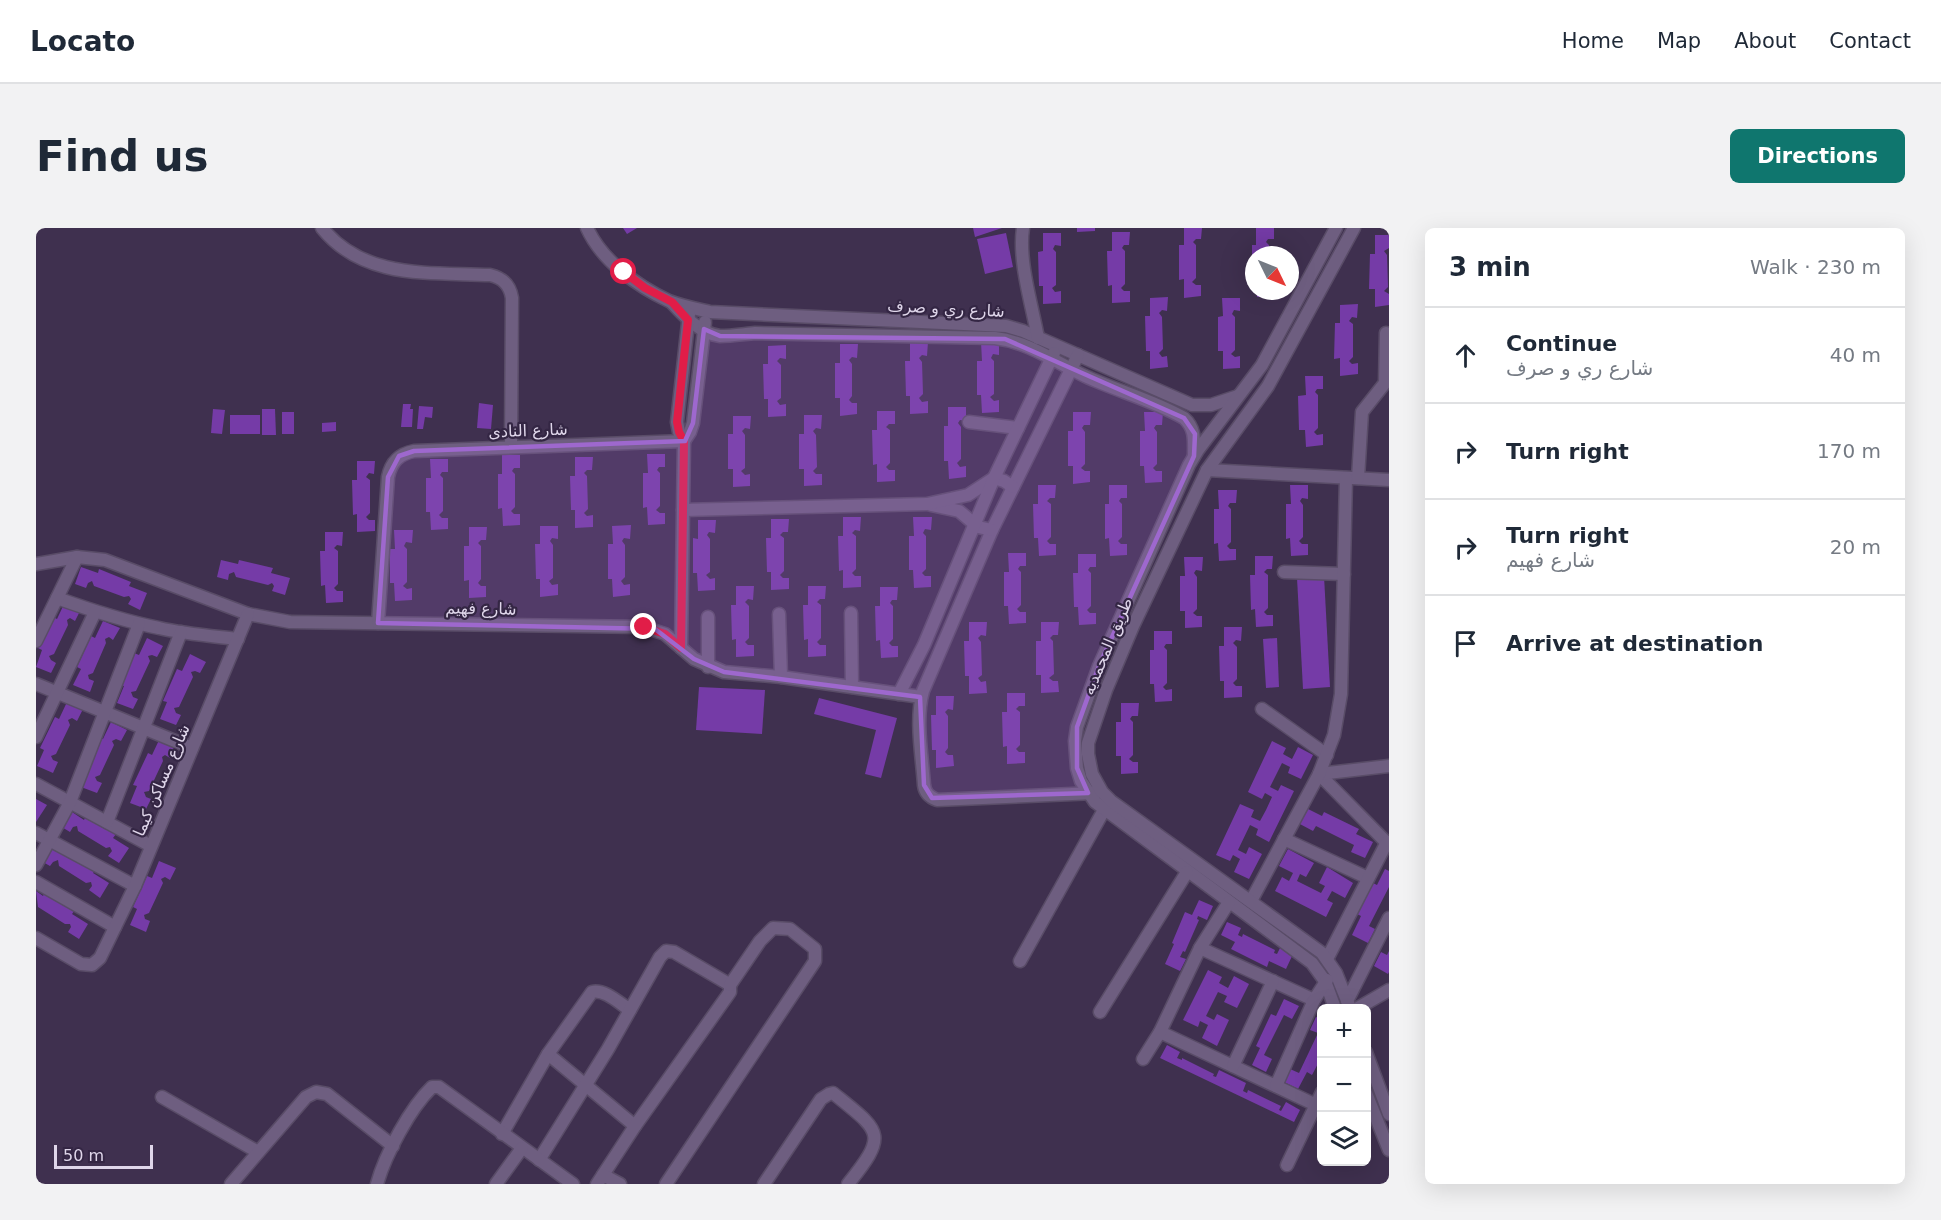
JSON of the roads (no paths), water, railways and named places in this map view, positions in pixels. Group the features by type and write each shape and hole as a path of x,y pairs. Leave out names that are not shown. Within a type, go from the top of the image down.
{"street":[{"path":"322,228 341,247 378,266 402,271 490,274 508,285 512,298 511,447"},
{"name":"شارع ري و صرف","path":"587,228 605,254 624,272 645,288 689,313 704,330 712,334 720,336 755,333 995,338 1023,344 1071,369 1184,418 1189,422 1195,434 1194,456"},
{"path":"1023,228 1023,255 1038,338"},
{"name":"طريق المحمديه","path":"1334,1004 1325,981 1306,958 1104,810 1088,793 1077,768 1075,748 1077,727 1099,666 1194,456 1262,365 1336,228"},
{"name":"طريق المحمديه","path":"1348,1004 1336,973 1316,948 1111,801 1102,792 1096,784 1089,764 1088,743 1133,626 1206,470 1269,386 1354,228"},
{"path":"684,441 693,423 707,312"},
{"path":"681,648 684,441 677,422 689,313"},
{"name":"شارع ري و صرف","path":"689,313 997,325 1023,331 1198,406 1211,405 1239,396"},
{"path":"1251,901 1319,774 1334,735 1341,694 1344,574 1352,478 1362,412 1385,383 1386,333"},
{"path":"899,694 924,645 994,478 1057,346"},
{"path":"1078,355 992,530 921,697 920,720 924,785 928,795 937,800 1102,792"},
{"path":"969,422 1018,428"},
{"path":"1214,429 1229,438"},
{"name":"شارع النادى","path":"378,623 388,477 394,462 407,452 684,441"},
{"path":"1206,470 1389,480"},
{"path":"683,510 927,504 968,495 994,478 1013,487"},
{"path":"927,504 959,511 974,524 992,530"},
{"path":"36,641 77,557"},
{"name":"شارع فهيم","path":"36,564 77,557 105,560 248,614 290,622 644,627 665,634 708,667 724,672 781,677 921,697"},
{"path":"1284,572 1344,574"},
{"path":"57,598 95,612 139,624 238,639"},
{"path":"36,737 95,612"},
{"name":"شارع مساكن كيما","path":"36,938 81,964 92,965 100,958 135,886 248,614"},
{"path":"778,614 781,677"},
{"path":"851,614 852,687"},
{"path":"708,617 708,667"},
{"path":"36,864 70,802 139,624"},
{"path":"107,822 181,632"},
{"path":"36,684 192,748"},
{"path":"1262,709 1327,755"},
{"path":"1319,774 1389,766"},
{"path":"1319,774 1388,844 1327,959"},
{"path":"36,784 152,846"},
{"path":"1020,961 1104,810"},
{"path":"36,833 135,886"},
{"path":"1284,839 1368,878"},
{"path":"1100,1012 1187,872"},
{"path":"36,882 115,927"},
{"path":"1143,1059 1160,1032 1200,948 1229,902"},
{"path":"1348,1004 1389,918"},
{"path":"620,1184 600,1179 730,992 730,985 760,941 773,928 790,929 815,949 815,961 666,1184"},
{"path":"1200,948 1314,1000"},
{"path":"1306,958 1316,948"},
{"path":"539,1160 586,1086 660,957 666,951 674,952 730,985"},
{"path":"1276,1086 1314,1000 1325,981 1336,973"},
{"path":"1233,1066 1272,981"},
{"path":"1365,1004 1389,990"},
{"path":"502,1134 548,1054 592,992 603,993 630,1010"},
{"path":"1160,1032 1316,1105 1287,1165"},
{"path":"548,1054 635,1126"},
{"path":"1369,1058 1384,1083 1389,1114"},
{"path":"377,1184 384,1162 414,1110 432,1087 439,1087 573,1184"},
{"path":"231,1184 306,1097 316,1092 327,1094 393,1146"},
{"path":"764,1184 821,1100 829,1094 833,1094 867,1122 876,1138 867,1160 848,1184"},
{"path":"162,1097 258,1152"},
{"path":"1371,1103 1386,1134 1389,1149"},
{"path":"496,1184 522,1148"}]}
